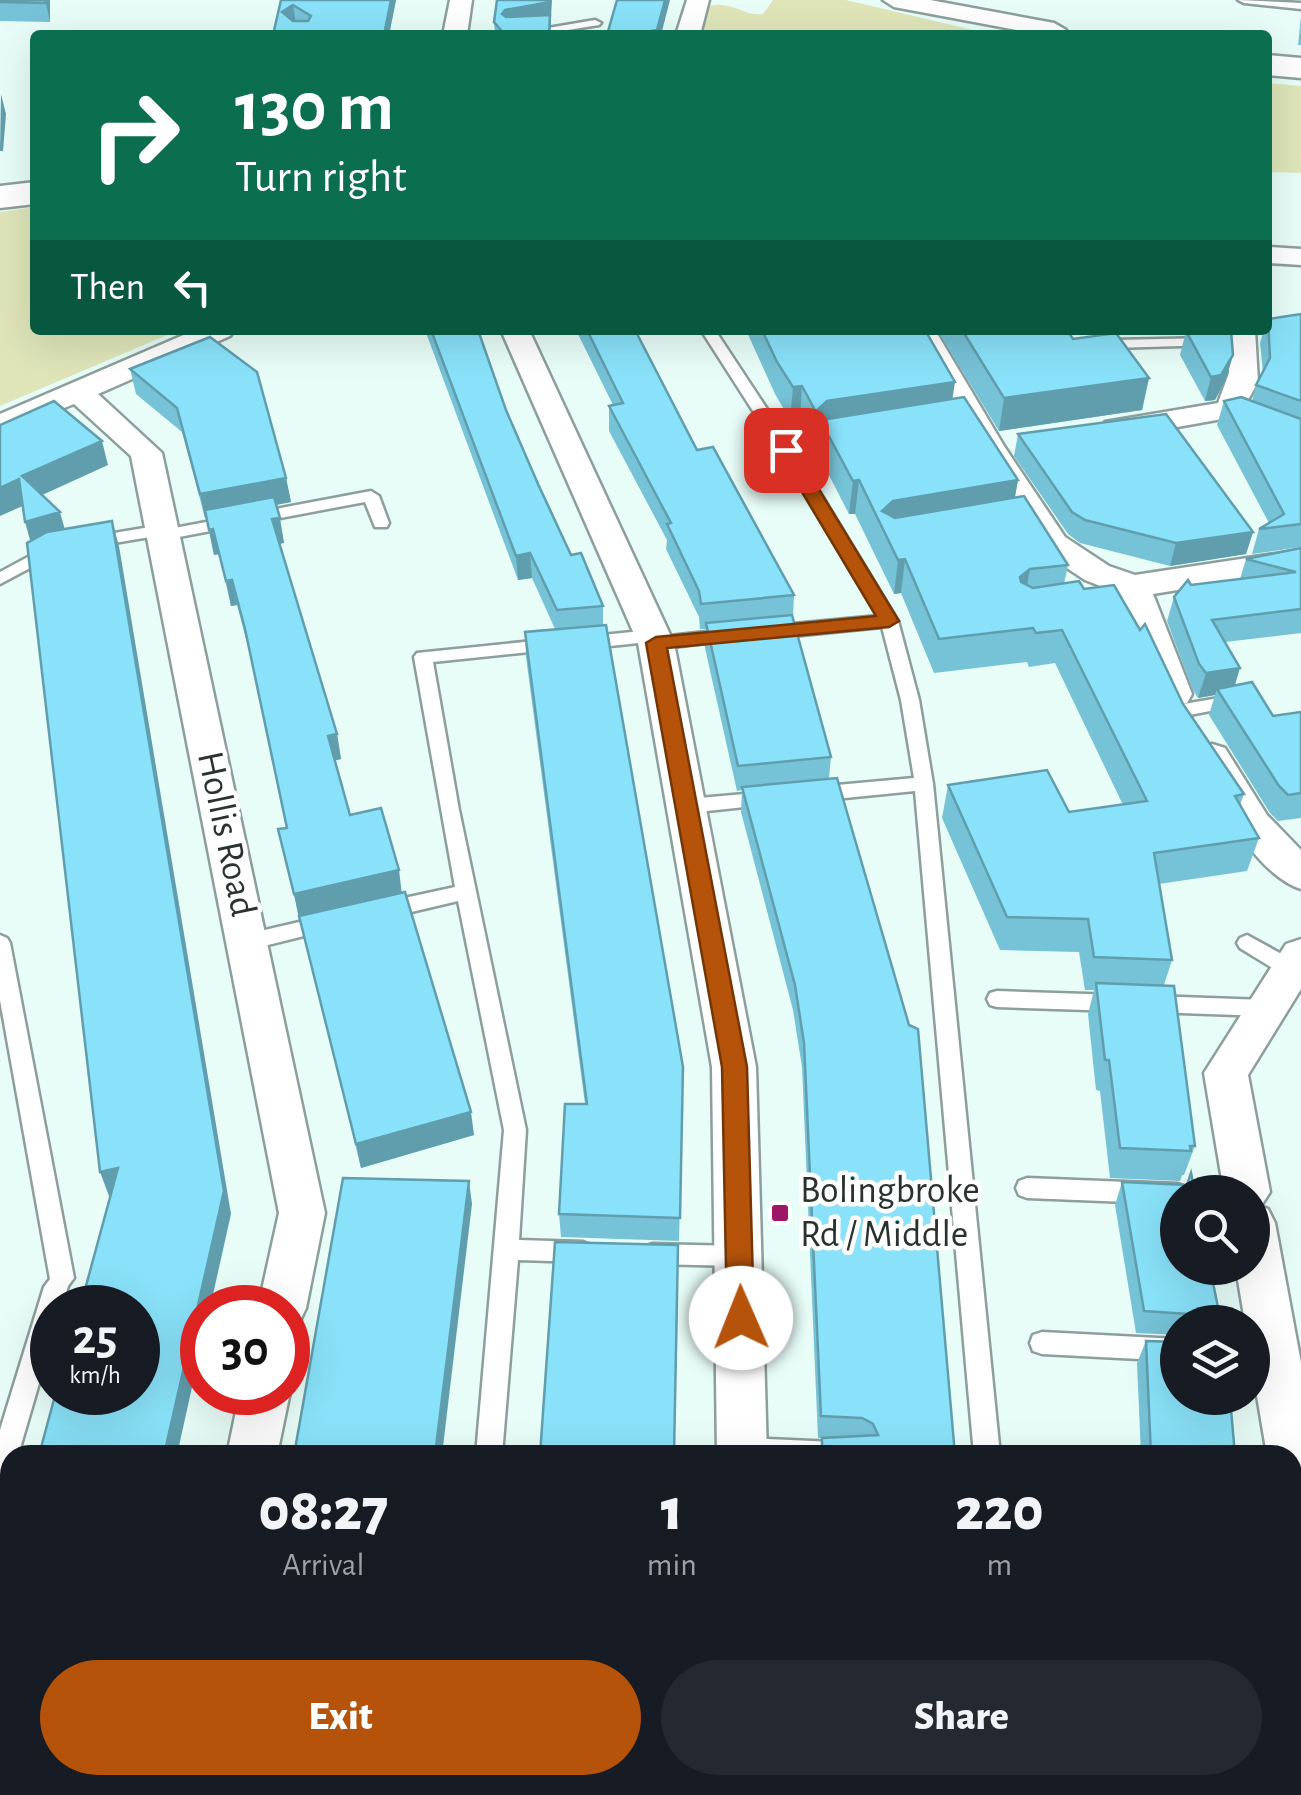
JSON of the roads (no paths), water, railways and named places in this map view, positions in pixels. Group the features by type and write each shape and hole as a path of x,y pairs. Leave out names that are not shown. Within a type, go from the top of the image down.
{"street":[{"path":"456,30 462,0"},
{"path":"689,30 698,0"},
{"path":"894,0 1046,30"},
{"path":"1056,30 1059,0"},
{"path":"1272,65 1301,68"},
{"path":"0,197 30,193"},
{"path":"1272,254 1301,257"},
{"path":"0,424 208,335"},
{"path":"517,335 654,640 688,806 734,1067 742,1445"},
{"path":"918,335 1027,520 1053,544 1110,582 1253,825 1301,874"},
{"path":"1080,434 1237,413 1245,380 1246,335"},
{"name":"Hollis Road","path":"77,391 146,453 302,1212 287,1285"},
{"path":"973,430 1025,441"},
{"path":"1110,582 1301,560"},
{"path":"1244,1175 1226,1073 1296,962"},
{"path":"1270,1376 1289,1445"},
{"path":"254,1445 260,1415"}],"lane":[{"path":"1244,0 1301,6"},
{"path":"547,30 595,23"},
{"path":"711,335 889,621 910,700 924,784 986,1445"},
{"path":"1113,344 1222,335"},
{"path":"0,580 48,550 372,496 381,524"},
{"path":"491,1445 515,1130 423,657 889,621"},
{"path":"1184,710 1256,698"},
{"path":"688,806 924,784"},
{"path":"248,942 466,892"},
{"path":"0,943 59,1282 8,1445"},
{"path":"1246,943 1296,962"},
{"path":"997,999 1265,1008"},
{"path":"1027,1188 1160,1193"},
{"path":"507,1250 740,1256"},
{"path":"1042,1344 1160,1349"}],"place":[{"name":"Bolingbroke Rd / Middle","path":"780,1213"}]}
